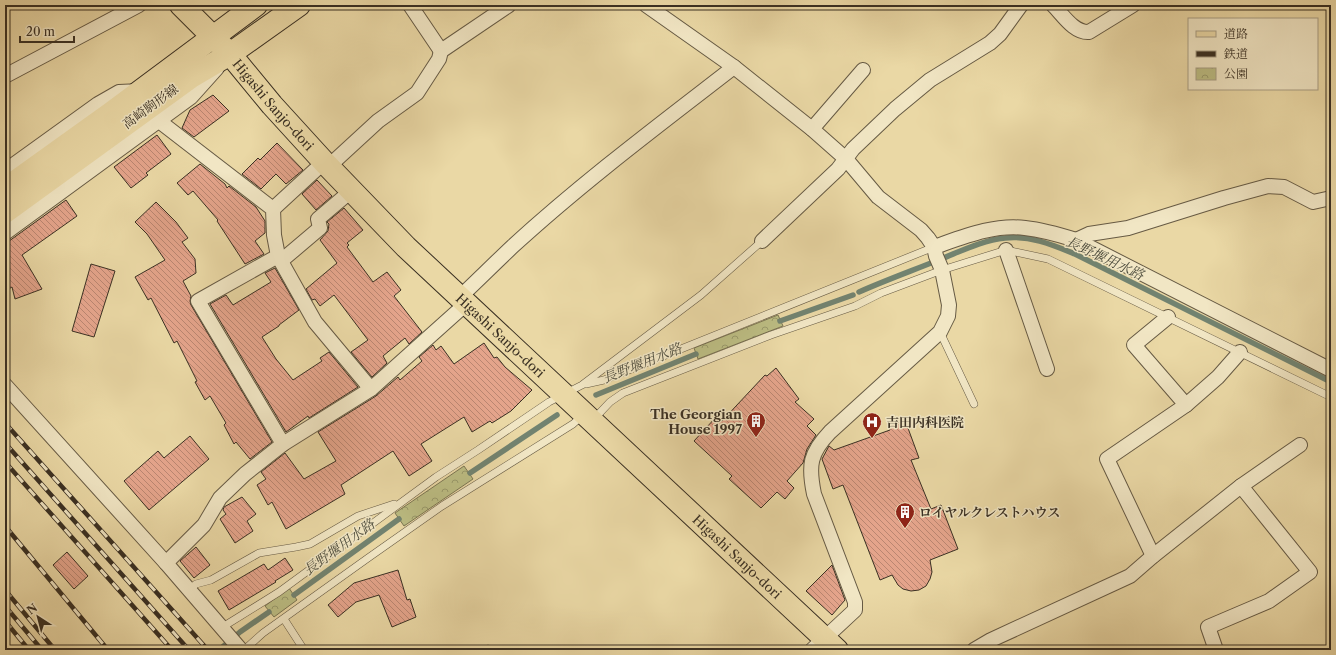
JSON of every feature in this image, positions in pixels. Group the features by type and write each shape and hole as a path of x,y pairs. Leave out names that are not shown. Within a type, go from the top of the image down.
{"main road":[{"name":"Higashi Sanjo-dori","path":"181,5 230,54 272,106 351,191 406,247 463,300 573,390 588,418 825,646"},
{"name":"高崎駒形線","path":"5,190 111,113 149,107 213,37 256,5"},
{"name":"高崎駒形線","path":"5,212 191,77 230,54 299,5"}],"street":[{"path":"5,76 139,5"},
{"path":"410,5 441,51"},
{"path":"273,209 378,121 417,93 439,59 441,51 509,5"},
{"path":"646,5 734,67 812,129 846,159 878,197 920,230 938,260 949,305 948,316 940,332 830,432 820,443 813,456 811,479 814,494 855,602 855,610 825,646"},
{"path":"762,241 838,169 853,149 876,126 914,92 930,80 990,43 1000,34 1021,5"},
{"path":"1053,5 1070,23 1083,33 1099,27 1133,5"},
{"path":"166,563 204,525 220,498 245,474 283,444 371,389 463,300 512,247 562,203 658,125 734,67"},
{"path":"812,129 863,70"},
{"path":"5,171 98,104 119,92 149,107 273,209 274,235 279,259 315,322 371,389"},
{"path":"5,233 149,107"},
{"path":"1076,240 1089,234 1128,228 1268,186 1284,187 1313,202 1331,198"},
{"path":"283,444 198,302 279,259 320,228 318,219 351,191"},
{"path":"938,260 977,233 1008,228 1024,228 1048,232 1076,240 1331,370"},
{"path":"1006,250 1047,369"},
{"path":"1168,317 1134,345 1186,405"},
{"path":"1153,556 1107,459 1186,405 1218,377 1240,352"},
{"path":"5,385 166,563 241,649"},
{"path":"974,650 991,640 1130,576 1241,486 1300,445"},
{"path":"1216,650 1208,627 1269,601 1310,572 1241,486"}],"lane":[{"path":"573,390 706,291 762,241"},
{"path":"223,630 279,592 400,502 549,402 573,390 938,260 1006,250 1048,258 1331,397"},
{"path":"241,649 442,506 573,424 588,418 623,393 772,335 855,306 881,293 938,260"},
{"path":"940,332 974,404"},
{"path":"189,590 196,584 211,580 259,553 296,548 310,544 358,516 400,502"},
{"path":"284,619 304,650"}],"green space":[{"path":"778,315 783,326 698,359 694,348"},
{"path":"464,466 473,479 404,526 395,513"},
{"path":"289,588 297,600 274,617 265,606"}],"building":[{"path":"213,95 229,111 194,137 182,128 190,110"},
{"path":"157,135 171,154 146,173 148,175 131,188 114,167"},
{"path":"277,143 303,170 286,184 276,174 261,189 242,174 258,158 260,160"},
{"path":"200,164 225,184 227,188 229,186 256,207 265,221 265,233 255,241 264,254 245,264 217,221 218,220 193,191 188,195 177,183"},
{"path":"317,180 332,196 316,210 302,194"},
{"path":"66,200 77,216 22,255 42,289 15,299 12,287 5,291 5,244"},
{"path":"156,202 176,222 188,238 182,242 195,259 196,273 183,281 191,296 191,305 272,442 250,459 236,442 234,444 224,425 226,423 210,396 205,400 195,382 197,381 177,341 174,343 151,298 148,300 135,277 165,260 147,234 135,222"},
{"path":"344,208 363,230 347,243 349,245 347,247 373,282 387,272 401,290 394,296 422,332 409,344 405,338 383,356 387,363 372,377 351,352 368,340 334,295 320,306 315,299 312,300 306,289 337,263 320,240 328,231 329,224 327,222"},
{"path":"91,264 115,271 94,337 72,331"},
{"path":"275,268 299,310 262,337 276,359 293,380 322,361 320,358 329,352 358,387 309,418 308,416 286,432 210,304 226,295 233,305 271,282 265,273"},
{"path":"484,343 494,358 497,357 505,367 532,390 511,411 492,423 490,421 472,432 464,417 421,444 432,461 409,476 393,451 341,485 345,494 286,529 272,502 268,505 257,485 266,479 261,472 285,453 304,479 336,461 318,432 376,396 398,377 400,380 422,361 419,357 433,345 436,350 441,346 454,364"},
{"name":"The Georgian House 1997","path":"776,368 799,399 795,402 814,419 807,426 816,435 807,449 803,463 787,481 794,488 785,499 777,492 761,508 729,479 732,476 694,441 717,416 722,421 765,375 767,376"},
{"path":"905,420 919,458 911,460 931,509 941,505 958,549 930,560 932,572 926,586 919,590 911,591 903,589 898,585 892,575 880,580 843,485 833,489 822,459 829,446 834,450 890,430 889,426"},
{"path":"190,436 209,459 149,510 124,481 158,451 164,458"},
{"path":"242,497 256,514 247,521 253,531 235,543 220,519 226,514 223,510 224,507"},
{"path":"196,547 210,565 194,578 180,561"},
{"path":"67,552 88,576 74,589 53,565"},
{"path":"285,558 293,570 229,610 218,591 264,564 268,570"},
{"path":"832,565 845,600 832,615 806,591"},
{"path":"398,570 407,600 410,599 416,617 392,627 379,595 356,602 338,617 328,605 354,583"}],"waterway":[{"name":"長野堰用水路","path":"859,292 980,243 1014,237 1032,239 1050,244 1075,254 1331,382"},
{"name":"長野堰用水路","path":"780,321 853,295"},
{"name":"長野堰用水路","path":"596,395 696,354"},
{"name":"長野堰用水路","path":"470,473 557,415"},
{"name":"長野堰用水路","path":"294,595 399,519"},
{"name":"長野堰用水路","path":"219,650 240,632 269,612"}],"railway":[{"path":"5,423 208,650"},
{"path":"5,443 189,650"},
{"path":"5,462 172,650"},
{"path":"5,526 108,650"},
{"path":"5,590 55,650"},
{"path":"5,606 42,650"},
{"path":"5,621 29,650"}],"place":[{"name":"The Georgian House 1997","path":"756,438"},
{"name":"吉田内科医院","path":"872,439"},
{"name":"ロイヤルクレストハウス","path":"905,529"}]}
